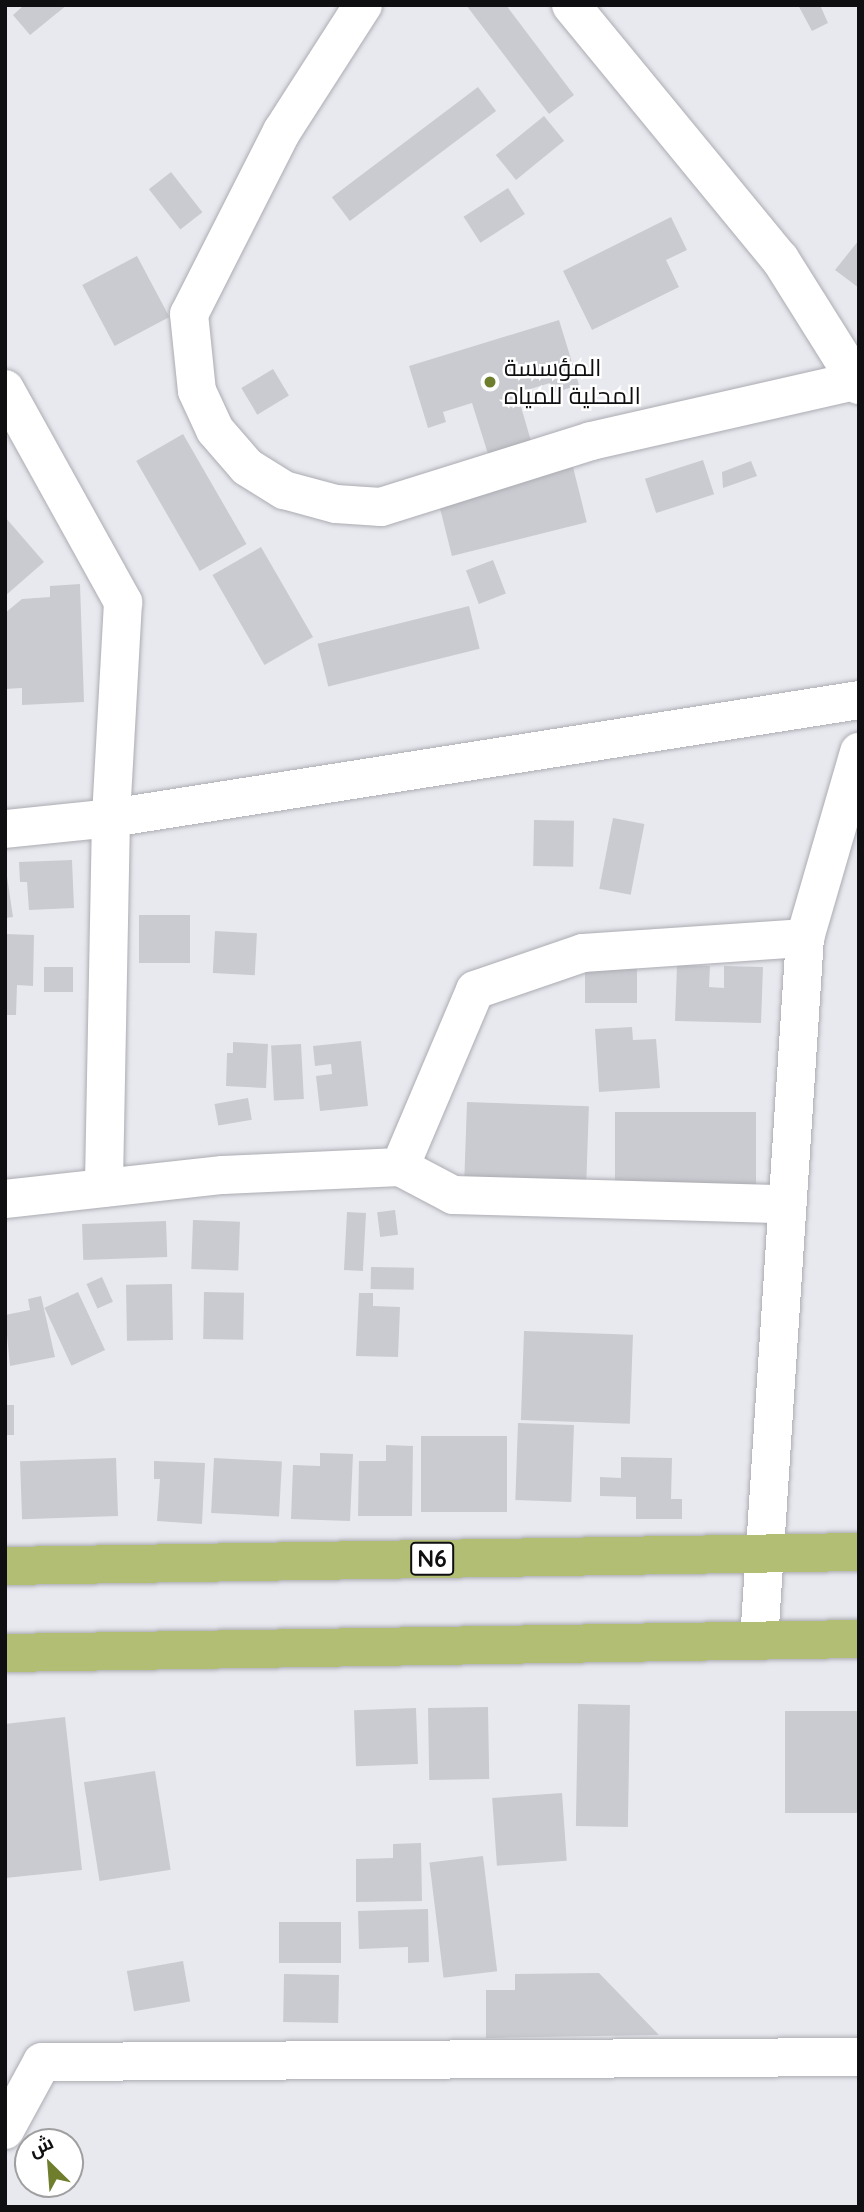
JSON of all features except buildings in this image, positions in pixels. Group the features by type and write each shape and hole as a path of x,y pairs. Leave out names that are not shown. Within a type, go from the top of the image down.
{"main road":[{"name":"N6","path":"5,1566 859,1552"},
{"path":"5,1653 859,1639"}],"street":[{"path":"363,5 282,131 189,314 197,391 215,430 247,467 284,490 336,504 381,507 591,441 857,383 780,259 570,5"},
{"path":"5,388 123,602 111,818 104,1188"},
{"path":"5,829 111,818 859,700"},
{"path":"760,1641 785,1204 805,938 859,752"},
{"path":"400,1167 475,990 583,953 805,938"},
{"path":"5,1199 223,1175 400,1167 453,1195 785,1204"},
{"path":"5,2130 41,2062 859,2057"}],"place":[{"name":"المؤسسة المحلية للمياه","path":"490,382"}]}
